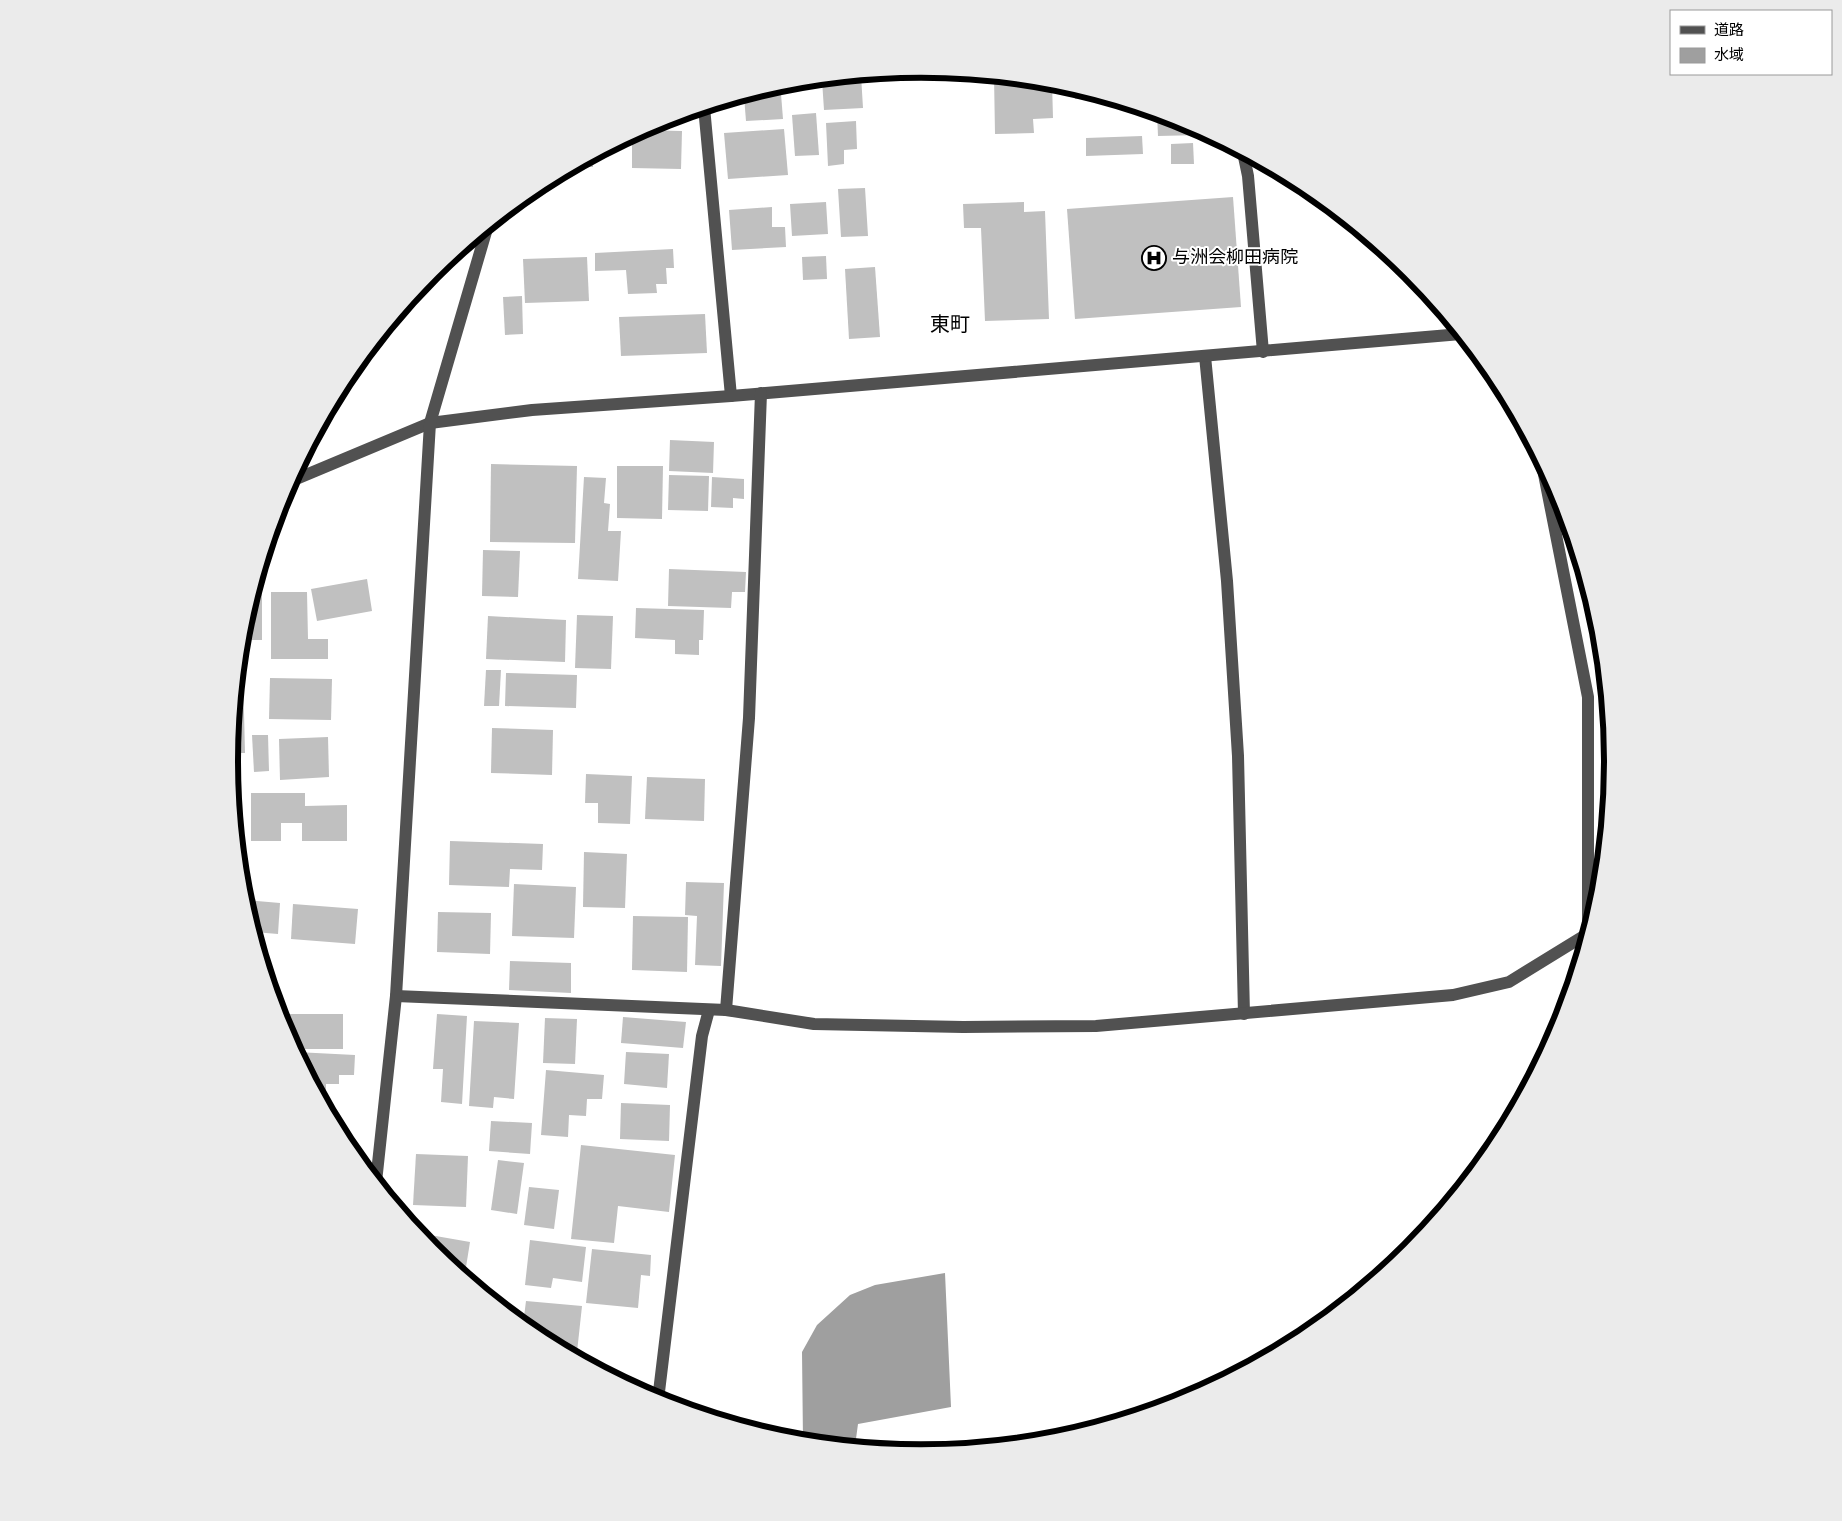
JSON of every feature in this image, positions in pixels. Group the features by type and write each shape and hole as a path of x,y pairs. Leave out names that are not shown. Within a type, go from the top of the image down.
{"street":[{"path":"705,113 731,396"},
{"path":"1245,159 1248,176 1263,352"},
{"path":"377,1173 396,996 430,423 485,236"},
{"path":"299,478 430,423 532,410 731,396 1455,335"},
{"path":"1205,356 1227,581 1238,756 1244,1014"},
{"path":"726,1010 749,718 761,393"},
{"path":"1546,486 1588,697 1587,911"},
{"path":"396,996 726,1010 814,1024 963,1027 1096,1026 1453,995 1509,982 1581,938"},
{"path":"659,1392 702,1036 709,1010"}],"water":[{"path":"945,1273 951,1407 858,1424 856,1440 803,1433 802,1352 817,1325 850,1295 875,1285"}],"building":[{"path":"861,80 863,108 824,110 822,85"},
{"path":"994,82 1052,91 1053,118 1033,119 1034,133 995,134"},
{"path":"781,94 783,119 746,121 744,101"},
{"path":"1075,96 1089,99 1075,99"},
{"path":"816,113 819,155 795,156 792,115"},
{"path":"1157,120 1195,135 1158,136"},
{"path":"856,121 857,149 844,150 844,164 828,166 826,123"},
{"path":"784,129 788,175 728,179 724,133"},
{"path":"657,130 682,131 681,169 632,168 632,142"},
{"path":"1142,136 1143,154 1086,156 1086,138"},
{"path":"1193,143 1194,164 1171,164 1171,144"},
{"path":"593,162 593,167 583,167"},
{"path":"865,188 868,236 841,237 838,189"},
{"name":"与洲会柳田病院","path":"1233,197 1241,307 1075,319 1067,209"},
{"path":"826,202 828,234 792,236 790,204"},
{"path":"1024,202 1024,212 1045,211 1049,319 985,321 981,228 964,228 963,204"},
{"path":"772,207 772,227 785,227 786,247 732,250 729,210"},
{"path":"673,249 674,268 666,268 667,284 656,284 657,293 628,294 626,270 595,271 595,253"},
{"path":"826,256 827,279 803,280 802,257"},
{"path":"587,257 589,301 525,303 523,259"},
{"path":"875,267 880,337 849,339 845,269"},
{"path":"522,296 523,334 505,335 503,297"},
{"path":"705,314 707,353 621,356 619,317"},
{"path":"670,440 714,442 713,473 669,471"},
{"path":"491,464 577,466 575,543 490,542"},
{"path":"617,466 663,466 662,519 617,518"},
{"path":"669,475 709,476 708,511 668,510"},
{"path":"584,477 606,478 604,503 610,504 608,531 621,531 618,581 578,579"},
{"path":"712,477 744,479 744,499 733,498 733,508 711,507"},
{"path":"483,550 520,551 518,597 482,596"},
{"path":"669,569 746,572 745,592 732,592 731,608 668,606"},
{"path":"367,579 372,611 317,621 311,589"},
{"path":"262,581 262,640 249,640"},
{"path":"271,592 307,592 308,639 328,639 328,659 271,659"},
{"path":"636,608 704,610 703,640 699,640 699,655 675,654 675,640 635,638"},
{"path":"577,615 613,616 611,669 575,668"},
{"path":"488,616 566,620 565,662 486,659"},
{"path":"486,670 501,670 499,706 484,706"},
{"path":"506,673 577,675 576,708 505,706"},
{"path":"270,678 332,679 331,720 269,719"},
{"path":"243,679 245,753 238,753 239,716"},
{"path":"492,728 553,730 552,775 491,773"},
{"path":"252,735 268,735 269,771 254,772"},
{"path":"328,737 329,777 280,780 279,739"},
{"path":"586,774 632,776 630,824 598,823 598,803 585,803"},
{"path":"647,777 705,779 704,821 645,819"},
{"path":"251,793 305,793 305,806 347,805 347,841 302,841 302,823 281,823 281,841 251,841"},
{"path":"450,841 543,844 542,870 510,869 509,887 449,885"},
{"path":"584,852 627,854 625,908 583,907"},
{"path":"686,882 724,883 721,966 695,965 697,916 685,915"},
{"path":"514,884 576,887 574,938 512,936"},
{"path":"253,901 280,903 278,934 260,932"},
{"path":"293,904 358,909 355,944 291,939"},
{"path":"438,912 491,913 490,954 437,952"},
{"path":"633,916 688,917 687,972 632,970"},
{"path":"510,961 571,963 571,993 509,990"},
{"path":"287,1014 343,1014 343,1049 302,1049"},
{"path":"437,1014 467,1016 462,1104 441,1102 443,1069 433,1069"},
{"path":"623,1017 686,1022 683,1048 621,1043"},
{"path":"545,1018 577,1019 575,1064 543,1063"},
{"path":"474,1021 519,1023 514,1099 494,1097 493,1108 469,1106"},
{"path":"303,1052 355,1055 354,1075 339,1075 339,1084 326,1084 326,1095"},
{"path":"626,1052 669,1054 667,1088 624,1084"},
{"path":"546,1070 604,1075 602,1099 587,1099 586,1116 569,1115 568,1137 541,1135"},
{"path":"621,1103 670,1105 669,1141 620,1139"},
{"path":"491,1121 532,1123 530,1154 489,1151"},
{"path":"581,1145 675,1155 669,1212 618,1206 614,1243 571,1239"},
{"path":"416,1154 468,1156 466,1207 413,1205"},
{"path":"498,1160 524,1163 517,1214 491,1210"},
{"path":"529,1187 559,1190 554,1229 524,1225"},
{"path":"430,1235 470,1242 466,1267 463,1266"},
{"path":"530,1240 586,1247 582,1282 553,1278 551,1288 525,1285"},
{"path":"592,1249 651,1255 650,1276 641,1275 638,1308 586,1303"},
{"path":"526,1301 582,1306 577,1351 542,1328 524,1315"}],"place":[{"name":"与洲会柳田病院","path":"1154,258"}],"district":[{"name":"東町","path":"950,326"}]}
